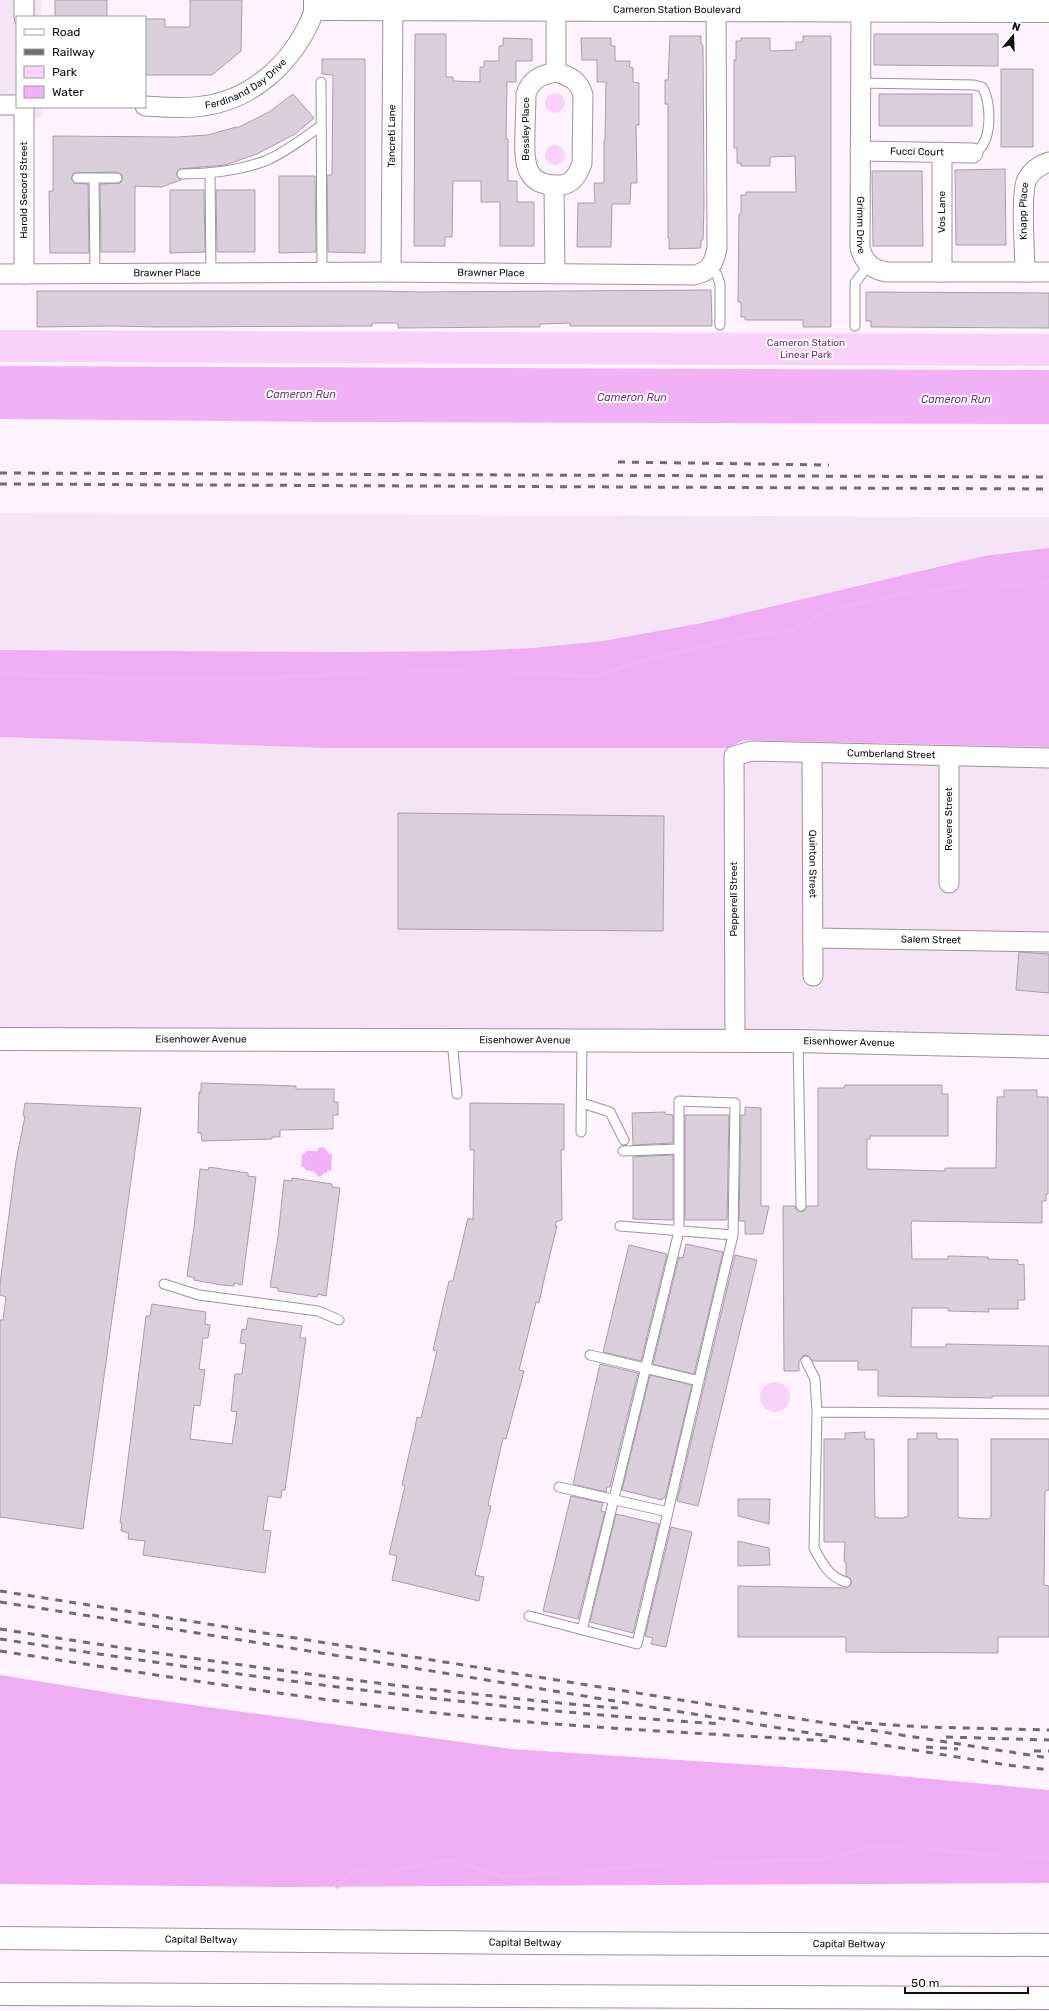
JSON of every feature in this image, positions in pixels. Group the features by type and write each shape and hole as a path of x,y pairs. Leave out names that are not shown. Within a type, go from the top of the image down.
{"main road":[{"name":"Cameron Station Boulevard","path":"315,5 861,5 1049,11"},
{"name":"Eisenhower Avenue","path":"0,1039 798,1041 1049,1047"},
{"name":"Capital Beltway","path":"0,1938 532,1943 1049,1945"},
{"path":"935,1944 1049,1940"},
{"path":"0,1994 1049,1998"}],"street":[{"path":"24,0 24,16"},
{"name":"Ferdinand Day Drive","path":"146,106 204,106 244,93 262,83 290,55 300,40 315,5"},
{"name":"Tancreti Lane","path":"391,272 393,5"},
{"path":"555,274 554,186 569,183 580,170 582,162 583,95 582,88 575,80 556,72 556,5"},
{"path":"710,268 715,259 717,248 716,5"},
{"name":"Grimm Drive","path":"861,5 860,248 869,264 874,268 887,272 1049,272"},
{"name":"Bessley Place","path":"554,186 545,185 537,181 531,175 524,160 526,94 528,87 538,77 556,72"},
{"path":"0,104 16,105"},
{"name":"Harold Secord Street","path":"24,108 24,274"},
{"name":"Fucci Court","path":"860,151 973,153"},
{"name":"Vos Lane","path":"942,152 942,272"},
{"name":"Knapp Place","path":"1025,272 1024,188 1030,174 1040,165 1049,162"},
{"name":"Brawner Place","path":"0,274 391,272 694,275 704,273 710,268"},
{"name":"Cumberland Street","path":"734,756 752,751 1049,758"},
{"name":"Quinton Street","path":"812,752 813,976"},
{"name":"Pepperell Street","path":"734,756 735,1041"},
{"name":"Revere Street","path":"949,883 950,756"},
{"name":"Salem Street","path":"813,938 1049,942"}],"lane":[{"path":"321,82 322,273"},
{"path":"860,83 974,85 982,87 988,102 987,139 983,147 973,153"},
{"path":"182,174 210,174 248,166 265,160 321,126"},
{"path":"210,174 211,273"},
{"path":"77,178 117,178"},
{"path":"94,178 95,274"},
{"path":"855,326 855,283 869,264"},
{"path":"710,268 717,275 720,284 720,325"},
{"path":"452,1040 457,1094"},
{"path":"581,1132 582,1041"},
{"path":"798,1041 800,1206"},
{"path":"529,1616 582,1630 637,1644 733,1235 735,1103 679,1101 679,1232 582,1630"},
{"path":"582,1103 610,1112 624,1140"},
{"path":"623,1151 679,1148"},
{"path":"620,1226 679,1232 733,1235"},
{"path":"164,1284 199,1295 318,1311 339,1320"},
{"path":"590,1355 698,1381"},
{"path":"806,1361 815,1379 817,1412 814,1548 828,1571 836,1579 846,1582"},
{"path":"817,1412 1049,1414"},
{"path":"559,1487 668,1512"}],"shaded area":[{"path":"0,0 41,0 41,16 16,16 16,108 42,108 42,117 0,116"},
{"path":"0,513 1049,517 1049,548 984,556 702,623 603,641 532,648 467,651 345,652 0,650"},
{"path":"1049,548 1049,747 744,740 728,748 327,748 0,737 0,650 345,652 467,651 532,648 603,641 702,623 984,556"},
{"path":"0,737 327,748 728,748 744,740 1049,747 1049,1047 0,1039"},
{"path":"0,1675 136,1697 511,1749 846,1771 1049,1790 1049,1883 283,1887 0,1884"}],"green space":[{"path":"555,93 562,96 565,103 562,110 555,113 548,110 545,103 548,96"},
{"path":"555,145 562,148 565,155 562,162 555,165 548,162 545,155 548,148"},
{"name":"Cameron Station Linear Park","path":"0,330 1049,334 1049,366 0,362"},
{"path":"775,1382 786,1386 790,1397 786,1408 775,1412 764,1408 760,1397 764,1386"}],"water":[{"name":"Cameron Run","path":"0,366 1049,370 1049,424 325,422 0,419"},
{"path":"320,1147 325,1148 329,1154 332,1154 331,1171 328,1170 327,1173 324,1173 320,1177 317,1176 315,1172 305,1170 304,1167 301,1167 302,1154 305,1154 306,1151 317,1151"}],"building":[{"path":"55,0 107,0 107,16 55,16"},
{"path":"190,0 242,0 241,51 212,75 146,75 146,19 165,19 165,27 190,27"},
{"path":"415,34 446,34 446,77 453,77 453,81 480,82 480,67 484,67 484,61 499,61 499,46 503,46 503,38 532,39 532,61 516,61 516,82 507,82 506,139 508,139 508,181 517,181 517,202 534,202 534,246 500,246 500,202 481,202 481,181 453,181 452,237 445,237 445,246 414,246"},
{"path":"874,34 998,34 998,66 874,65"},
{"path":"670,36 701,36 701,44 703,45 704,206 703,240 701,240 701,248 669,249 668,104 665,104 665,80 668,80"},
{"path":"803,36 831,36 831,327 803,327 803,320 745,320 745,317 741,317 741,302 738,302 739,214 741,214 741,195 746,195 746,192 796,192 795,156 770,157 770,166 741,166 741,163 737,163 737,148 734,148 734,60 736,60 736,41 741,41 741,38 770,38 770,51 796,50 796,42 803,42"},
{"path":"581,38 611,38 611,46 615,46 615,61 630,61 629,67 633,68 633,82 639,83 639,125 636,125 637,183 631,183 630,204 612,204 611,247 577,247 578,203 595,203 594,183 604,183 605,140 606,82 597,82 597,60 582,60"},
{"path":"322,59 365,59 365,253 328,252 327,175 332,175 333,75 322,74"},
{"path":"1001,69 1033,69 1033,147 1001,147"},
{"path":"293,94 314,118 295,134 257,154 225,165 179,169 176,174 181,180 161,187 135,186 135,252 101,252 100,184 120,183 122,181 122,175 117,172 74,173 71,178 74,183 88,184 89,253 50,253 49,191 53,191 53,136 177,137 208,135 236,127 237,128 269,112"},
{"path":"879,94 972,94 972,126 879,126"},
{"path":"1005,169 1006,245 956,245 955,170"},
{"path":"872,171 922,171 923,246 873,246"},
{"path":"279,176 315,176 316,252 279,253"},
{"path":"170,190 204,190 205,252 170,253"},
{"path":"216,190 255,190 255,252 217,252"},
{"path":"711,290 712,326 570,326 570,323 540,324 540,327 398,328 398,323 372,323 372,326 37,327 37,291 418,292"},
{"path":"866,292 1049,293 1049,328 871,327 871,321 866,321"},
{"path":"398,813 664,816 663,931 398,929"},
{"path":"1019,952 1049,954 1049,993 1016,990"},
{"path":"201,1083 296,1086 296,1089 334,1089 334,1102 338,1102 338,1115 333,1115 333,1129 280,1130 280,1137 272,1137 272,1139 202,1141 201,1133 198,1133 199,1092 201,1092"},
{"path":"845,1085 942,1085 942,1094 948,1094 948,1136 870,1136 870,1139 867,1139 867,1169 945,1171 945,1168 996,1168 997,1097 1004,1097 1004,1090 1037,1090 1037,1097 1048,1097 1048,1194 1046,1194 1046,1201 1042,1201 1042,1223 912,1221 911,1224 912,1259 948,1259 948,1256 988,1257 988,1259 1018,1260 1018,1265 1024,1264 1025,1300 1018,1300 1018,1309 988,1309 989,1312 948,1311 948,1308 912,1308 911,1347 946,1347 946,1344 1049,1346 1049,1396 992,1396 992,1398 878,1396 878,1370 858,1370 858,1361 813,1361 807,1355 803,1356 799,1361 799,1371 784,1371 783,1206 795,1206 796,1209 801,1212 804,1211 807,1206 818,1206 818,1088 844,1088"},
{"path":"25,1103 141,1108 83,1529 0,1517 0,1320 3,1320 6,1297 0,1295 0,1284 16,1161 25,1116 23,1116"},
{"path":"470,1103 564,1104 564,1150 561,1150 562,1220 556,1222 555,1226 557,1226 539,1303 536,1302 519,1370 524,1371 506,1439 503,1438 488,1505 491,1506 475,1575 484,1577 479,1601 392,1580 397,1556 389,1554 405,1486 402,1485 417,1417 421,1418 437,1351 433,1350 449,1281 453,1281 468,1218 473,1220 474,1150 470,1150"},
{"path":"745,1107 761,1108 761,1206 769,1206 763,1234 745,1234 745,1221 739,1221 741,1115 745,1115"},
{"path":"665,1112 665,1114 673,1115 673,1143 633,1145 632,1113"},
{"path":"685,1115 729,1115 727,1220 685,1220"},
{"path":"673,1155 673,1220 633,1219 633,1157"},
{"path":"209,1167 248,1173 248,1176 256,1177 242,1285 234,1283 234,1286 222,1285 194,1280 195,1278 187,1276 200,1169 208,1170"},
{"path":"292,1178 332,1184 332,1187 340,1188 326,1296 318,1294 317,1297 278,1291 278,1288 270,1287 278,1237 284,1180 292,1181"},
{"path":"686,1244 723,1252 694,1374 653,1364 679,1257 683,1258"},
{"path":"629,1245 667,1254 641,1361 603,1352"},
{"path":"735,1255 757,1260 698,1506 677,1501"},
{"path":"152,1304 206,1312 205,1324 210,1325 208,1338 203,1338 199,1369 205,1370 200,1406 194,1405 190,1439 232,1444 237,1412 231,1411 235,1374 242,1374 246,1344 240,1343 242,1329 246,1330 248,1318 302,1326 300,1338 306,1338 285,1490 282,1490 281,1498 268,1496 263,1530 271,1531 265,1573 143,1555 145,1541 128,1539 129,1533 121,1531 122,1523 120,1523 146,1316 150,1316"},
{"path":"600,1364 638,1373 610,1487 607,1487 606,1492 573,1484"},
{"path":"650,1375 692,1385 665,1498 662,1500 622,1490"},
{"path":"865,1432 865,1439 874,1439 875,1517 878,1518 908,1517 908,1439 917,1439 917,1433 937,1433 937,1439 958,1439 958,1517 961,1518 988,1519 991,1517 991,1439 1049,1439 1049,1490 1045,1491 1044,1585 1049,1586 1049,1637 998,1637 998,1653 846,1652 846,1637 738,1637 738,1586 847,1588 851,1584 851,1579 846,1576 846,1562 844,1562 845,1542 824,1542 824,1439 845,1439 845,1433"},
{"path":"571,1496 603,1503 601,1511 605,1512 578,1619 543,1611"},
{"path":"738,1499 770,1499 769,1524 738,1516"},
{"path":"616,1514 659,1524 633,1633 590,1622"},
{"path":"671,1527 692,1532 666,1647 651,1644 653,1638 645,1636"},
{"path":"738,1541 769,1548 770,1565 738,1566"}],"waterway":[{"path":"0,674 245,679 431,670 594,676 631,664 741,637 794,630 828,610 897,595 978,584 1020,586 1049,581"},
{"path":"337,1886 356,1870 381,1873 449,1860 504,1877 659,1865 824,1859 875,1845 1049,1859"}],"railway":[{"path":"618,462 829,465"},
{"path":"0,473 1049,477"},
{"path":"0,484 1049,489"},
{"path":"0,1591 1049,1758"},
{"path":"0,1602 1007,1765 1049,1770"},
{"path":"0,1629 209,1660 418,1688 618,1708"},
{"path":"0,1639 180,1666 360,1690 541,1710 723,1724"},
{"path":"0,1651 246,1688 432,1713 577,1726 828,1741"},
{"path":"851,1722 923,1727 1049,1730"},
{"path":"946,1737 1049,1740"},
{"path":"926,1747 958,1749"},
{"path":"1034,1751 1049,1751"}]}
